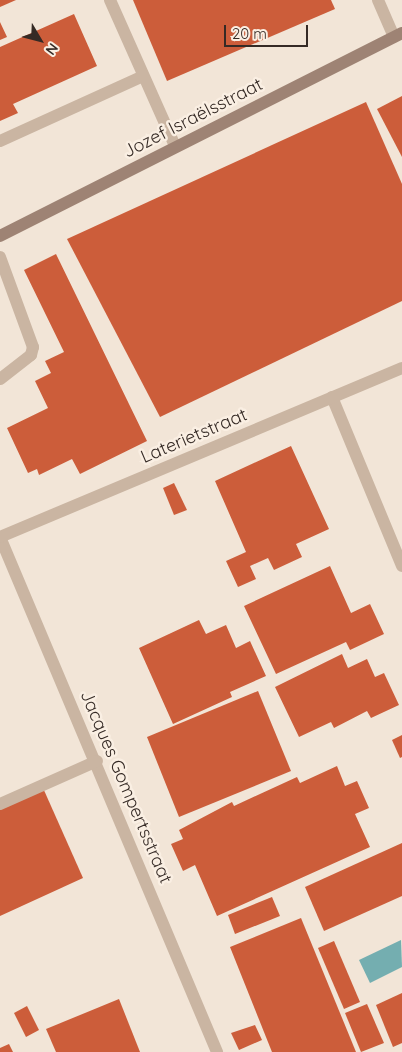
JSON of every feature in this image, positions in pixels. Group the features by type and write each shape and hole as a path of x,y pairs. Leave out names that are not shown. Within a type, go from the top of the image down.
{"street":[{"path":"110,0 174,146"},
{"path":"378,0 398,35"},
{"name":"Jozef Israëlsstraat","path":"0,236 174,146 398,35"},
{"path":"0,141 143,76"},
{"path":"0,257 34,348 31,355 0,379"},
{"name":"Laterietstraat","path":"0,537 402,368"},
{"path":"332,397 402,566"},
{"name":"Jacques Gompertsstraat","path":"0,537 97,761 217,1052"},
{"path":"0,804 97,761"}],"water":[{"path":"401,940 402,967 370,983 359,960"}],"building":[{"path":"0,0 16,0 0,7"},
{"path":"133,0 331,0 335,9 167,81"},
{"path":"74,14 97,66 13,104 18,113 0,121 0,47"},
{"path":"0,22 7,37 0,40"},
{"path":"402,96 402,157 377,109"},
{"path":"366,102 402,184 402,301 160,417 67,239"},
{"path":"56,254 147,441 80,474 72,459 39,475 37,469 28,473 7,428 48,408 35,381 51,373 45,361 64,352 24,270"},
{"path":"291,446 329,529 296,544 302,557 274,570 268,558 250,566 256,579 238,587 226,561 246,552 215,481"},
{"path":"174,483 187,510 174,515 163,488"},
{"path":"330,566 351,613 370,604 384,634 350,650 346,642 276,674 244,606"},
{"path":"199,620 206,634 226,625 236,648 250,641 266,676 230,692 232,697 173,724 139,648"},
{"path":"342,654 348,668 367,659 375,677 384,673 399,705 371,718 367,711 334,728 331,722 299,737 275,687"},
{"path":"258,691 291,771 179,817 147,737"},
{"path":"402,735 402,757 400,758 392,740"},
{"path":"337,766 345,786 357,781 369,808 355,814 370,847 217,916 195,865 183,871 171,844 183,839 179,830 232,802 234,806 297,777 300,783"},
{"path":"43,788 83,878 0,916 0,808"},
{"path":"402,843 402,896 324,931 305,887"},
{"path":"272,897 280,916 235,934 228,915"},
{"path":"301,918 356,1052 272,1052 230,947"},
{"path":"334,941 360,1002 344,1009 318,948"},
{"path":"402,993 402,1043 393,1047 376,1005"},
{"path":"119,999 140,1052 56,1052 46,1029"},
{"path":"367,1004 384,1043 361,1052 345,1013"},
{"path":"27,1006 39,1030 26,1037 14,1013"},
{"path":"255,1025 262,1040 239,1050 231,1033"},
{"path":"9,1044 13,1052 0,1052 0,1048"}]}
